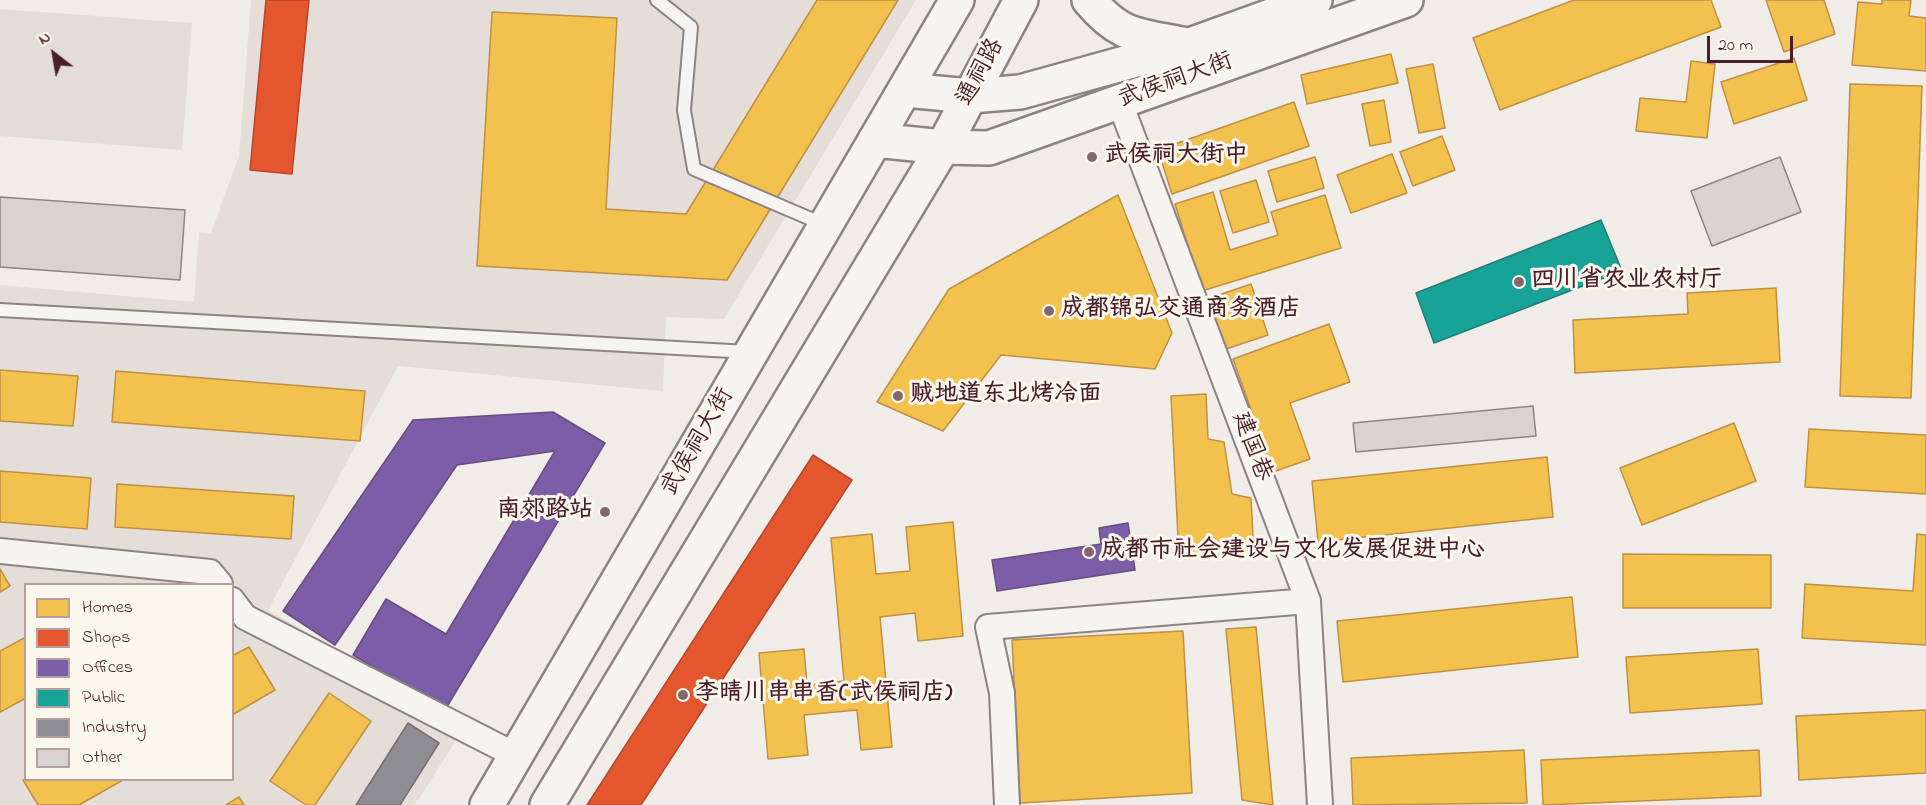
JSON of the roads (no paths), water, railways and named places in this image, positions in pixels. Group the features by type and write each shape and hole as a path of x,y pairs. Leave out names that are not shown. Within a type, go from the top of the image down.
{"main road":[{"path":"875,140 957,0"},
{"name":"通祠路","path":"943,147 1021,0"},
{"path":"1089,0 1106,21 1127,33 1190,45"},
{"name":"武侯祠大街","path":"905,90 970,96 1020,92 1190,45 1315,0"},
{"name":"武侯祠大街","path":"487,805 875,140 943,147 989,148 1406,0"},
{"path":"547,805 943,147"}],"street":[{"name":"建国巷","path":"1120,103 1308,601 1320,805"},
{"path":"0,551 210,572 218,583"},
{"path":"1007,805 1002,693 988,627 1308,601"},
{"path":"234,602 245,616 517,756"}],"lane":[{"path":"657,0 691,27 684,110 694,169 826,225"},
{"path":"0,310 752,352"}],"place":[{"name":"武侯祠大街中","path":"1092,157"},
{"name":"四川省农业农村厅","path":"1519,282"},
{"name":"成都锦弘交通商务酒店","path":"1049,311"},
{"name":"贼地道东北烤冷面","path":"898,396"},
{"name":"南郊路站","path":"605,512"},
{"name":"成都市社会建设与文化发展促进中心","path":"1089,552"},
{"name":"李晴川串串香(武侯祠店)","path":"683,695"}]}
